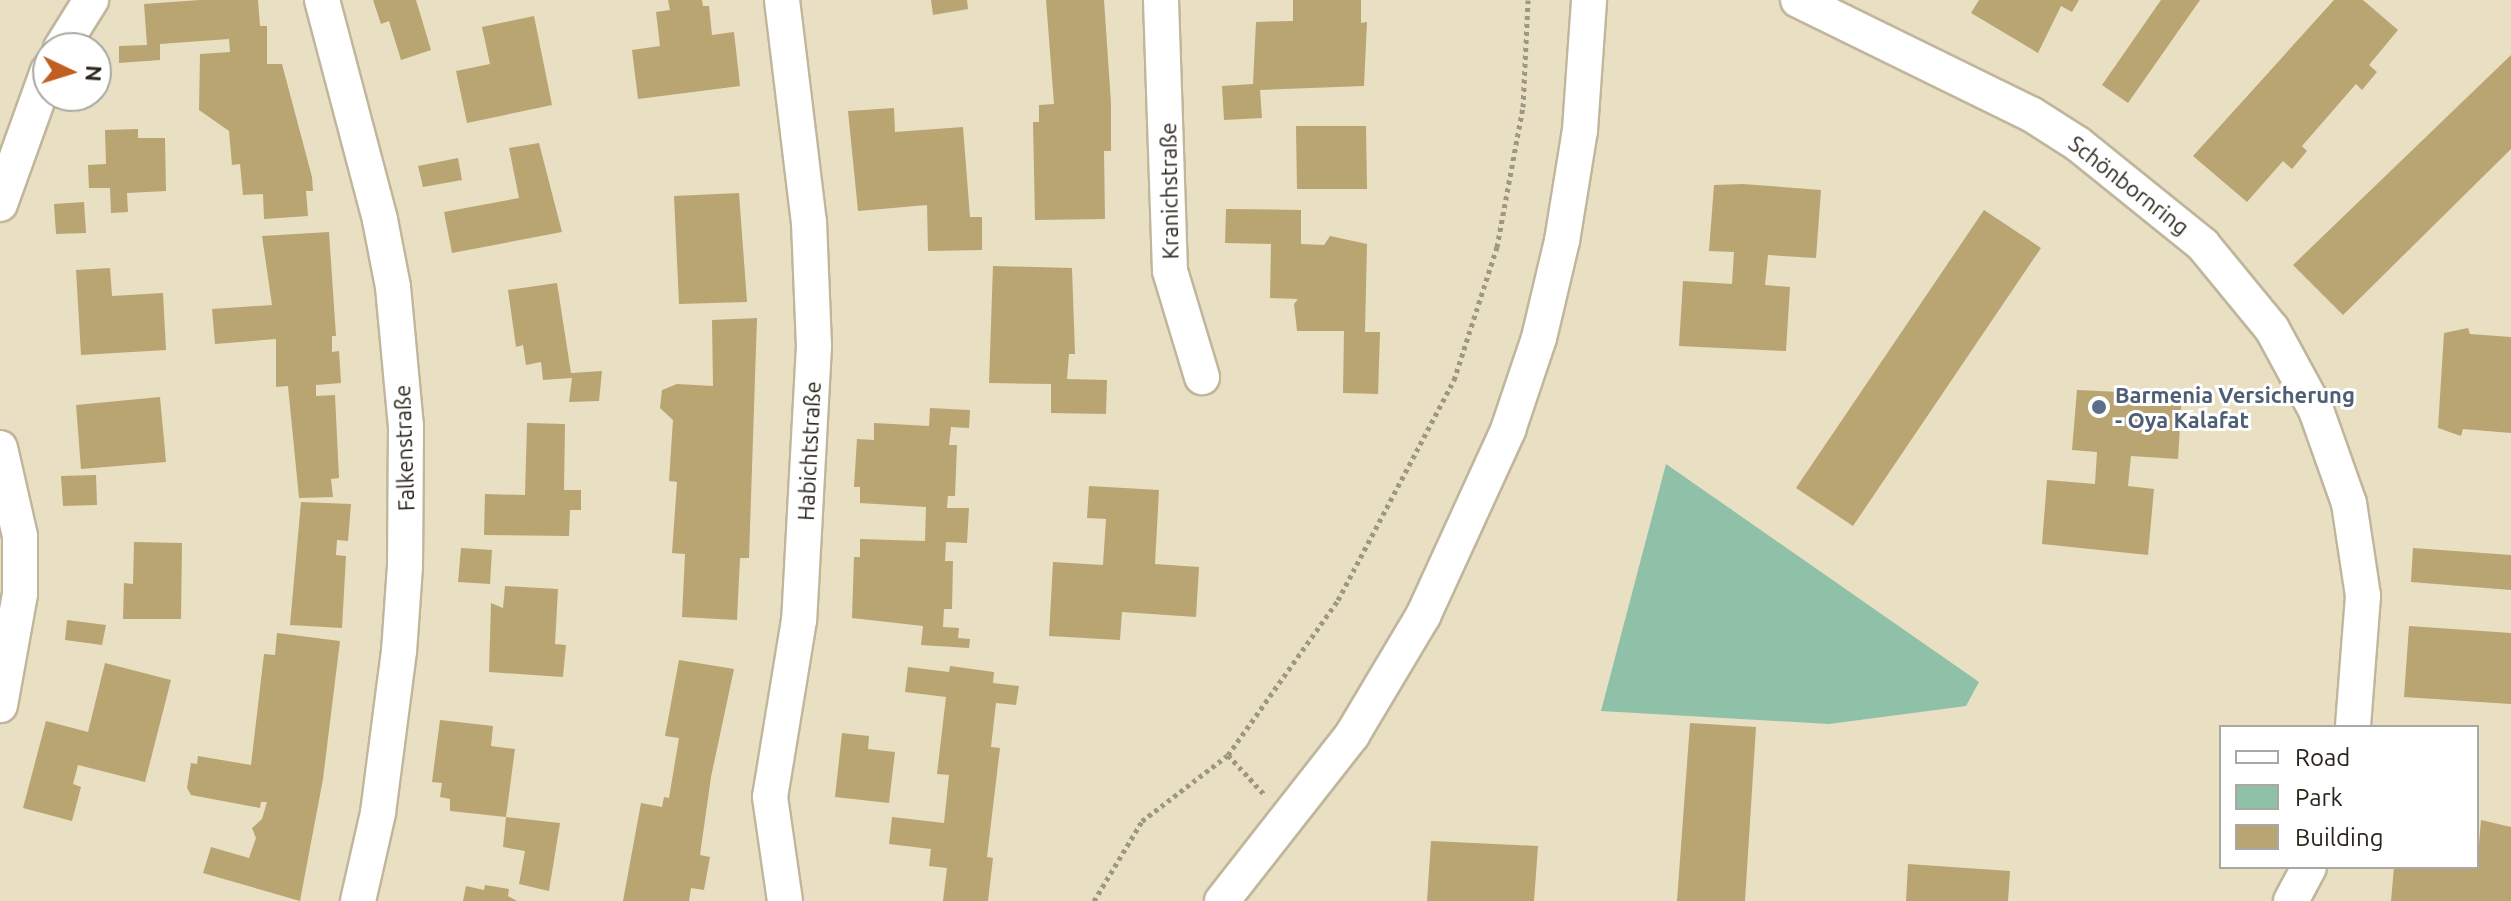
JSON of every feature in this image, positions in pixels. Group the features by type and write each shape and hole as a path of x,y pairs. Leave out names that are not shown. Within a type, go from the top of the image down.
{"street":[{"path":"71,32 91,0"},
{"name":"Falkenstraße","path":"322,0 380,220 393,287 406,426 405,566 399,651 378,813 358,901"},
{"name":"Habichtstraße","path":"782,0 809,222 814,346 799,620 770,797 785,901"},
{"name":"Kranichstraße","path":"1161,0 1170,271 1202,377"},
{"path":"1222,901 1352,735 1423,616 1508,430 1539,338 1562,241 1580,130 1589,0"},
{"name":"Schönbornring","path":"1798,0 2031,114 2087,150 2203,245 2272,329 2316,410 2349,503 2363,596 2353,725"},
{"path":"0,204 33,112"},
{"path":"0,448 20,536 17,618 0,705"},
{"path":"2291,901 2308,869"}],"path":[{"path":"1094,901 1142,821 1228,755 1338,600 1454,380 1497,247 1523,107 1528,0"},
{"path":"1228,755 1287,821"}],"green space":[{"path":"1666,464 1979,682 1966,706 1829,724 1601,711"}],"building":[{"path":"258,0 260,26 267,26 267,64 282,64 312,177 313,191 306,191 308,216 264,219 263,194 243,195 240,164 232,165 229,131 199,110 200,54 230,52 229,39 160,44 160,60 119,63 119,46 147,45 144,4"},
{"path":"373,0 416,0 431,50 401,60 389,21 381,24"},
{"path":"668,0 702,0 703,6 709,6 712,35 734,32 740,86 638,99 632,50 660,46 656,12 670,10"},
{"path":"931,0 967,0 968,9 933,15"},
{"path":"1046,0 1104,0 1111,103 1111,151 1104,151 1105,219 1035,220 1033,122 1039,122 1039,105 1054,104"},
{"path":"1293,0 1361,0 1361,23 1367,22 1364,86 1260,90 1262,118 1224,120 1222,86 1253,84 1256,22 1293,21"},
{"path":"1979,0 2079,0 2072,12 2061,6 2038,53 1971,13"},
{"path":"2161,0 2200,0 2128,103 2102,85"},
{"path":"2334,0 2363,0 2398,30 2369,65 2377,72 2362,90 2356,84 2302,146 2307,151 2292,169 2283,161 2247,202 2193,156"},
{"path":"534,16 552,105 467,123 456,71 490,64 482,27"},
{"path":"2511,55 2511,149 2343,315 2293,265"},
{"path":"894,108 895,132 963,127 970,217 982,217 982,250 928,251 927,205 858,211 848,111"},
{"path":"1296,126 1366,126 1367,189 1297,189"},
{"path":"138,129 138,138 165,138 166,191 127,193 128,212 111,213 110,188 89,188 88,165 106,164 105,130"},
{"path":"539,143 562,232 452,253 444,212 519,198 509,148"},
{"path":"458,158 462,180 423,187 418,166"},
{"path":"1714,185 1821,190 1816,258 1768,255 1765,285 1790,287 1786,351 1679,346 1683,281 1732,284 1734,252 1709,251"},
{"path":"739,193 747,302 679,304 674,196"},
{"path":"84,202 86,233 56,234 54,204"},
{"path":"1226,209 1301,210 1301,244 1324,245 1330,236 1367,244 1365,332 1380,332 1378,394 1343,393 1344,331 1297,331 1294,304 1298,299 1270,298 1271,244 1225,243"},
{"path":"1984,210 2041,248 1853,526 1796,488"},
{"path":"329,232 336,336 332,336 332,352 339,351 341,383 316,385 316,396 335,395 339,478 331,479 333,497 299,498 288,386 276,387 276,339 215,344 212,309 272,305 262,236"},
{"path":"993,266 1072,268 1075,354 1069,354 1067,379 1107,380 1106,414 1051,413 1051,384 989,383"},
{"path":"110,268 112,296 163,293 166,350 81,355 76,270"},
{"path":"557,283 571,373 602,371 599,401 569,402 572,378 543,380 541,362 526,365 523,345 516,347 508,290"},
{"path":"757,318 749,558 740,558 737,620 682,617 685,554 672,553 677,482 669,481 673,420 660,408 662,390 677,384 713,386 712,320"},
{"path":"2468,328 2470,334 2511,337 2511,433 2463,429 2461,436 2438,428 2444,333"},
{"path":"2077,390 2182,395 2178,459 2131,456 2128,486 2154,489 2148,555 2042,544 2047,480 2095,484 2097,452 2072,450"},
{"path":"160,397 166,462 81,469 76,405"},
{"path":"930,408 970,410 969,428 951,427 949,445 957,445 955,496 948,496 947,508 969,508 967,543 946,542 945,561 953,561 952,609 944,609 943,627 959,628 958,638 970,639 969,648 921,645 923,626 852,618 854,557 860,557 860,539 925,541 926,507 860,503 860,487 854,487 857,439 874,440 874,423 929,426"},
{"path":"527,423 565,424 564,490 581,490 581,510 570,510 569,536 484,535 485,494 525,495"},
{"path":"96,475 97,505 63,506 61,476"},
{"path":"1089,486 1159,490 1155,564 1199,567 1196,617 1122,612 1120,640 1049,636 1053,562 1103,565 1106,519 1087,518"},
{"path":"301,502 351,504 348,541 337,540 336,555 346,556 342,628 290,625"},
{"path":"134,542 182,543 181,619 123,619 124,583 133,584"},
{"path":"461,548 492,550 490,584 458,582"},
{"path":"2413,548 2511,555 2511,590 2411,582"},
{"path":"505,586 558,589 555,644 566,645 563,677 489,672 491,603 503,608"},
{"path":"67,620 106,625 102,645 65,640"},
{"path":"2409,626 2511,633 2511,704 2404,697"},
{"path":"277,633 340,641 323,779 300,901 203,873 211,847 249,858 256,838 252,828 262,819 267,802 261,802 260,808 191,795 187,788 191,763 197,764 198,756 251,765 264,654 275,655"},
{"path":"679,660 734,669 711,777 700,855 710,857 704,890 691,888 689,901 623,901 641,803 662,807 664,797 669,798 679,738 665,736"},
{"path":"105,663 171,680 145,782 78,765 73,784 81,787 72,821 23,808 46,721 88,732"},
{"path":"950,666 994,672 993,683 1019,686 1016,705 996,703 991,747 1000,748 987,857 993,858 988,901 943,901 947,868 929,866 931,849 889,844 892,817 944,823 949,775 937,774 946,697 905,692 908,667 949,672"},
{"path":"440,720 493,726 491,746 515,749 506,817 450,811 450,799 440,797 442,783 432,782"},
{"path":"1690,723 1756,727 1745,901 1677,901"},
{"path":"842,733 869,736 868,749 895,752 889,803 835,797"},
{"path":"506,817 560,823 549,891 519,884 525,851 503,847"},
{"path":"2481,820 2511,827 2511,901 2391,901 2394,869 2479,869"},
{"path":"1431,841 1538,846 1534,901 1427,901"},
{"path":"1908,864 2010,871 2008,901 1906,901"},
{"path":"485,885 509,889 508,896 517,901 463,901 466,886 484,890"}],"place":[{"name":"Barmenia Versicherung - Oya Kalafat","path":"2099,407"}]}
